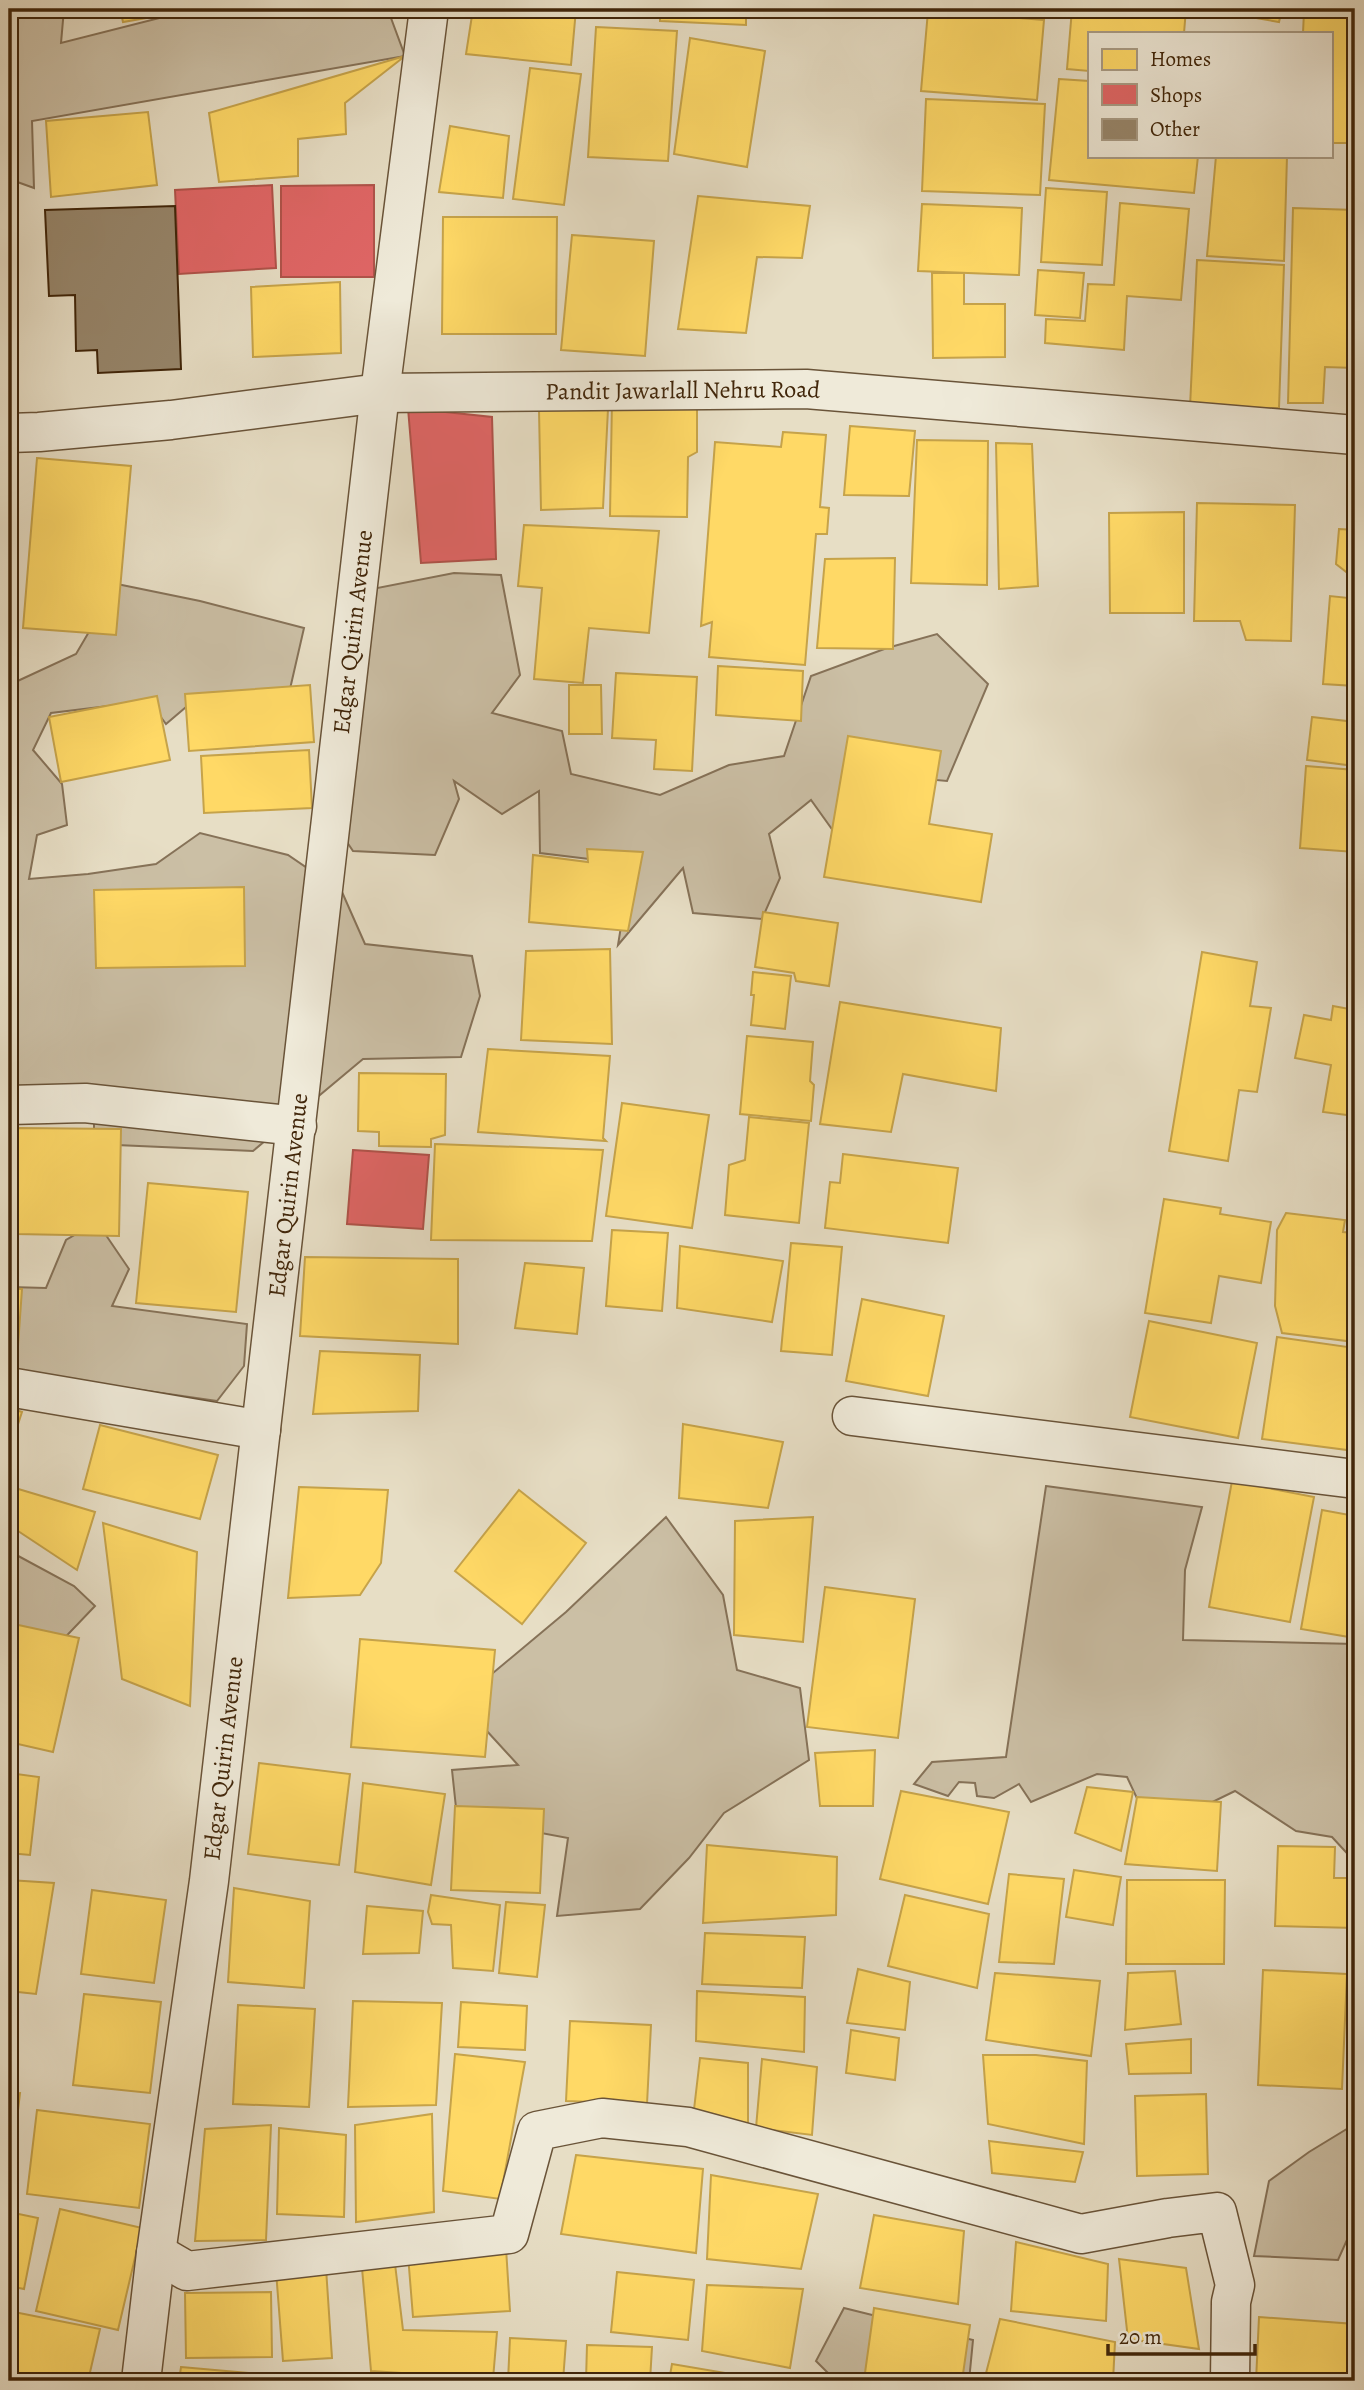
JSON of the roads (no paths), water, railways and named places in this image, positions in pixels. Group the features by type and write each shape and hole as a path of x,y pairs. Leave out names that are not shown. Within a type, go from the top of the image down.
{"street":[{"name":"Edgar Quirin Avenue","path":"141,2381 156,2253 209,1881 380,393 429,9"},
{"name":"Pandit Jawarlall Nehru Road","path":"9,433 171,420 380,393 806,389 1355,435"},
{"path":"9,1105 85,1103 297,1126"},
{"path":"9,1387 261,1430"},
{"path":"852,1416 1355,1479"},
{"path":"156,2253 187,2270 509,2234 537,2131 602,2119 688,2127 1081,2234 1217,2212 1235,2285 1231,2302 1230,2381"}]}
